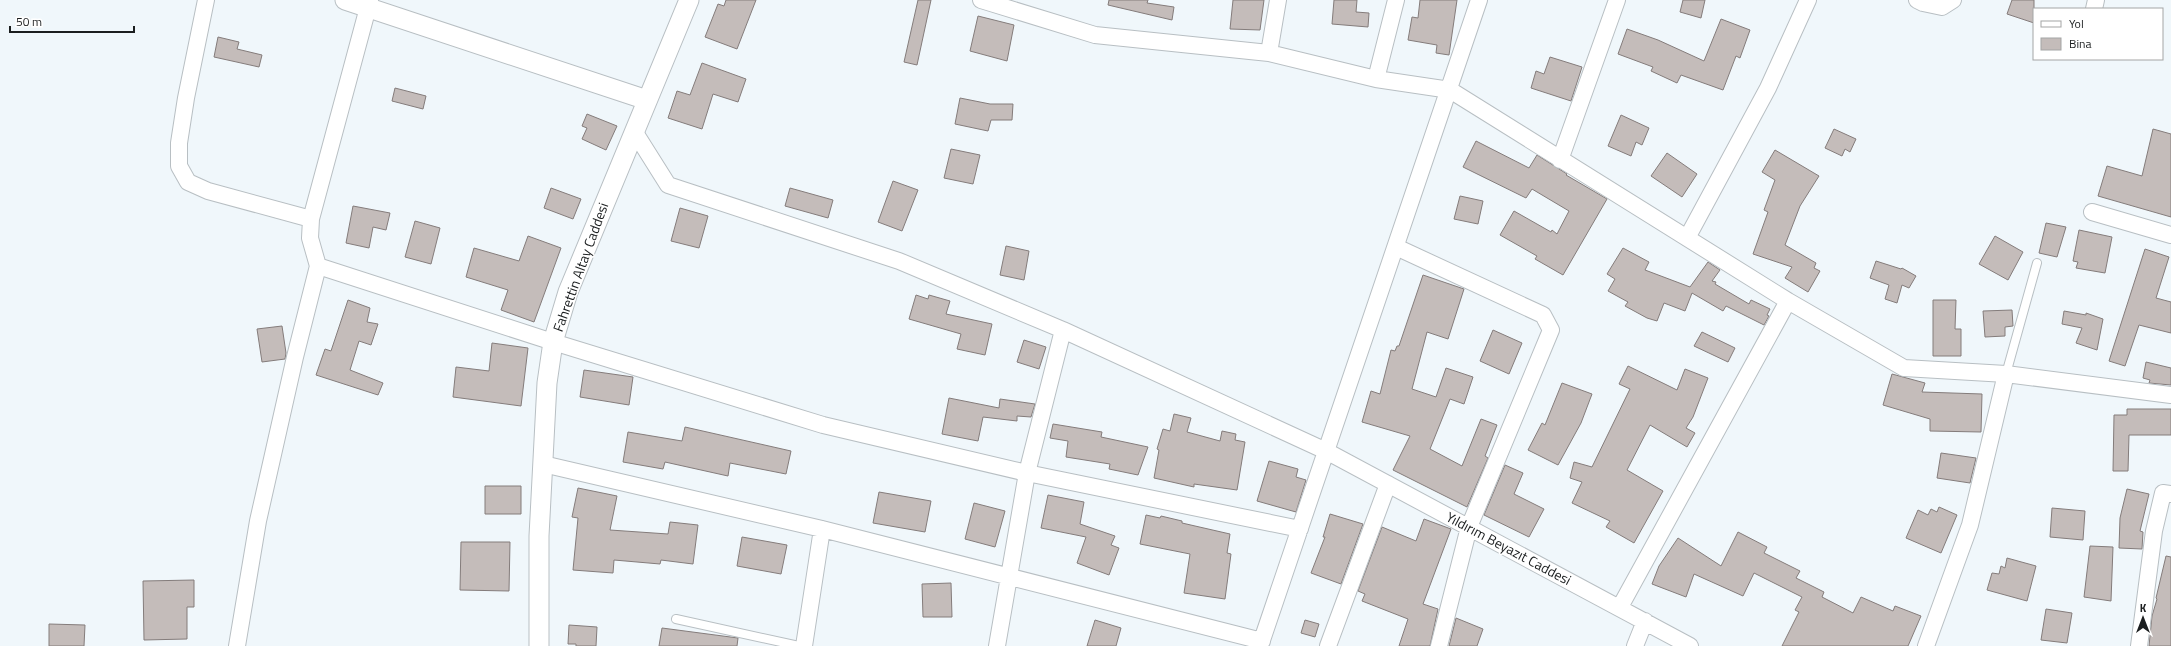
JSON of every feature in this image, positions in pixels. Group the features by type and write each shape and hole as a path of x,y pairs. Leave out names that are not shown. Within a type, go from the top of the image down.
{"street":[{"path":"206,0 186,98 179,143 179,166 188,182 208,191 311,219"},
{"path":"345,0 369,4 647,100"},
{"name":"Fahrettin Altay Caddesi","path":"539,646 539,536 547,383 553,342 568,292 689,0"},
{"path":"981,0 1095,36 1268,53 1376,79 1450,90 1788,301 1904,368 2006,374 2171,395"},
{"path":"1268,53 1278,0"},
{"path":"1376,79 1396,0"},
{"path":"543,464 822,529 1008,576 1261,644 1450,90 1479,0"},
{"path":"1560,160 1617,0"},
{"path":"1687,238 1768,88 1808,0"},
{"path":"1917,0 1923,3 1942,7 1953,0"},
{"path":"237,646 258,521 294,357 318,266 310,238 311,219 369,4"},
{"name":"Yıldırım Beyazıt Caddesi","path":"634,131 668,185 899,261 1063,330 1326,451 1620,607 1690,646"},
{"path":"2092,212 2171,235"},
{"path":"1396,247 1543,315 1551,330 1469,527 1439,646"},
{"path":"318,266 553,342 823,425 1027,473 1300,529"},
{"path":"1620,607 1788,301"},
{"path":"997,646 1027,473 1063,330"},
{"path":"1926,646 1970,525 2006,374"},
{"path":"1328,646 1388,484"},
{"path":"2139,646 2154,531 2163,493 2171,494"},
{"path":"804,646 822,529"},
{"path":"1635,646 1645,621"}],"lane":[{"path":"2006,374 2037,264"},
{"path":"676,619 799,646"}],"building":[{"path":"726,0 756,0 737,49 705,37 718,4 724,6"},
{"path":"918,0 931,0 917,65 904,62"},
{"path":"1109,0 1148,0 1147,3 1174,7 1172,20 1108,5"},
{"path":"1233,0 1264,0 1260,30 1230,29"},
{"path":"1334,0 1357,0 1356,12 1369,13 1368,27 1332,24"},
{"path":"1420,0 1457,0 1449,55 1436,53 1437,45 1408,40 1412,17 1418,18"},
{"path":"1683,0 1705,0 1701,18 1680,12"},
{"path":"2012,0 2034,0 2033,23 2007,14"},
{"path":"978,16 1014,25 1007,61 970,51"},
{"path":"1721,19 1750,30 1740,58 1736,56 1723,90 1681,75 1677,83 1651,71 1653,67 1618,54 1627,29 1658,40 1704,61"},
{"path":"218,37 239,42 237,49 262,55 259,67 214,57"},
{"path":"1550,57 1582,67 1571,101 1531,88 1536,71 1544,74"},
{"path":"702,63 746,79 738,102 713,94 702,129 668,118 677,91 690,95"},
{"path":"395,88 426,96 423,109 392,101"},
{"path":"960,98 990,104 1013,104 1012,120 991,120 988,131 955,124"},
{"path":"587,114 617,126 606,150 582,139 587,128 582,126"},
{"path":"1621,115 1649,128 1642,145 1636,142 1631,156 1608,146"},
{"path":"1834,129 1856,139 1850,152 1845,149 1842,156 1825,148"},
{"path":"2153,129 2171,134 2171,217 2098,196 2107,166 2142,176"},
{"path":"1476,141 1529,168 1537,155 1567,174 1566,175 1607,199 1563,275 1535,259 1537,256 1500,235 1514,211 1557,234 1569,211 1532,189 1526,198 1463,167"},
{"path":"951,149 980,155 973,184 944,178"},
{"path":"1775,150 1819,176 1800,206 1785,245 1816,263 1814,268 1820,271 1808,292 1785,278 1792,267 1753,254 1768,212 1764,210 1775,180 1762,172"},
{"path":"1667,153 1697,174 1682,197 1651,176"},
{"path":"893,181 918,190 902,231 878,222"},
{"path":"551,188 581,199 573,219 544,208"},
{"path":"790,188 833,200 828,218 785,206"},
{"path":"1460,196 1483,201 1478,224 1454,219"},
{"path":"353,206 390,213 386,230 373,227 369,248 346,243"},
{"path":"680,208 708,216 699,248 671,241"},
{"path":"415,221 440,228 431,264 405,257"},
{"path":"2046,223 2066,227 2057,257 2039,253"},
{"path":"2079,230 2112,237 2105,273 2076,268 2078,262 2073,261"},
{"path":"528,236 561,248 534,322 501,310 508,290 466,277 474,248 519,261"},
{"path":"1995,236 2023,252 2008,280 1979,264"},
{"path":"1006,246 1029,251 1024,280 1000,275"},
{"path":"1623,248 1649,262 1645,270 1690,287 1708,262 1720,270 1712,281 1716,282 1715,284 1749,304 1751,300 1770,309 1767,315 1769,316 1764,325 1726,306 1723,311 1692,293 1685,311 1664,303 1657,321 1647,318 1625,306 1628,302 1608,291 1615,279 1607,274"},
{"path":"2145,249 2169,257 2156,298 2171,302 2171,333 2139,325 2125,366 2109,361"},
{"path":"1876,261 1901,269 1902,268 1916,276 1909,288 1902,285 1897,303 1885,299 1889,285 1870,278"},
{"path":"1423,275 1464,289 1448,339 1427,332 1412,389 1436,397 1446,368 1473,377 1464,404 1450,399 1430,449 1462,466 1481,419 1497,425 1485,456 1488,458 1467,507 1393,470 1410,436 1362,422 1371,391 1380,394 1391,350 1395,351 1397,346 1399,346"},
{"path":"916,295 928,299 929,295 950,301 946,314 992,324 985,355 957,349 961,334 909,319"},
{"path":"348,300 370,308 367,322 378,324 371,345 359,341 350,370 383,383 378,395 316,375 325,349 331,351"},
{"path":"1933,300 1956,300 1955,329 1961,329 1961,356 1933,356"},
{"path":"2012,310 2013,326 2005,327 2005,336 1985,337 1983,311"},
{"path":"2064,311 2086,315 2086,313 2103,319 2097,350 2076,343 2082,328 2062,324"},
{"path":"282,326 286,353 285,359 262,362 257,329"},
{"path":"1493,330 1522,343 1509,374 1480,361"},
{"path":"1702,332 1735,348 1728,362 1694,346"},
{"path":"1024,340 1046,347 1039,369 1017,362"},
{"path":"492,343 528,348 521,406 453,397 456,367 489,371"},
{"path":"2146,362 2171,368 2171,385 2149,383 2150,380 2143,378"},
{"path":"1628,366 1677,390 1685,369 1708,378 1693,417 1686,428 1695,433 1687,447 1650,425 1627,470 1663,491 1634,543 1606,527 1610,521 1572,503 1582,482 1570,478 1574,462 1592,467 1630,389 1619,384"},
{"path":"584,370 633,377 629,405 580,397"},
{"path":"1892,374 1925,383 1922,392 1982,394 1981,432 1930,431 1930,419 1883,405"},
{"path":"1562,383 1592,394 1581,423 1558,465 1528,450 1542,423 1545,425"},
{"path":"949,398 999,408 1000,399 1035,404 1031,417 1017,416 1017,421 983,417 978,441 942,434"},
{"path":"2127,409 2171,409 2171,435 2129,435 2128,471 2113,471 2114,415 2127,415"},
{"path":"1174,414 1191,418 1187,432 1220,441 1222,431 1236,434 1235,440 1245,442 1237,490 1194,484 1194,487 1154,478 1159,450 1157,449 1163,429 1170,431"},
{"path":"1053,424 1102,432 1101,437 1148,447 1138,475 1109,469 1110,464 1066,457 1068,441 1050,438"},
{"path":"685,427 791,451 786,474 730,463 728,476 665,462 663,469 623,462 628,432 682,441"},
{"path":"1941,453 1976,458 1970,483 1937,478"},
{"path":"1269,461 1298,469 1296,477 1306,480 1296,512 1257,501"},
{"path":"1505,465 1523,473 1514,494 1544,509 1529,537 1484,515"},
{"path":"485,486 521,486 521,514 485,514"},
{"path":"578,488 617,496 610,530 668,534 670,522 698,525 693,564 661,560 660,564 614,560 613,573 573,570 578,518 572,517"},
{"path":"2127,489 2149,494 2140,531 2143,532 2142,549 2119,548 2120,518"},
{"path":"879,492 931,501 925,532 873,523"},
{"path":"1048,495 1084,502 1080,524 1115,536 1111,545 1119,548 1109,575 1077,563 1086,537 1041,528"},
{"path":"974,503 1005,511 995,547 965,539"},
{"path":"1939,507 1957,515 1941,553 1906,538 1918,510 1928,515 1931,509 1937,512"},
{"path":"2052,508 2085,511 2083,540 2050,537"},
{"path":"1330,514 1363,524 1341,584 1311,573 1325,537 1323,537"},
{"path":"1146,515 1160,518 1161,516 1182,521 1182,523 1230,534 1227,553 1231,554 1225,599 1184,593 1190,554 1140,544"},
{"path":"1424,519 1451,529 1423,604 1438,609 1430,646 1399,646 1408,619 1362,601 1365,594 1358,591 1382,527 1416,541"},
{"path":"1738,532 1767,547 1764,553 1800,571 1796,578 1824,592 1822,597 1853,613 1861,597 1893,611 1895,606 1921,616 1908,646 1782,646 1799,612 1795,610 1802,597 1754,573 1743,596 1694,574 1686,597 1652,584 1659,566 1678,538 1721,566"},
{"path":"742,537 787,545 781,574 737,566"},
{"path":"461,542 510,542 509,591 460,590"},
{"path":"2090,546 2113,547 2111,601 2084,597"},
{"path":"2166,556 2171,557 2171,646 2149,646 2152,616"},
{"path":"2007,558 2036,566 2027,601 1987,590 1992,573 1999,574 2001,566 2005,568"},
{"path":"194,580 194,607 187,607 187,639 144,640 143,581"},
{"path":"951,583 952,617 923,617 922,584"},
{"path":"2046,609 2072,613 2067,643 2041,640"},
{"path":"1456,618 1483,629 1477,646 1449,646"},
{"path":"1095,620 1121,628 1116,646 1087,646"},
{"path":"1305,620 1319,624 1315,637 1301,633"},
{"path":"49,624 85,625 84,646 49,646"},
{"path":"569,625 597,627 596,646 576,646 576,644 568,644"},
{"path":"662,628 738,638 737,646 659,646"}]}
